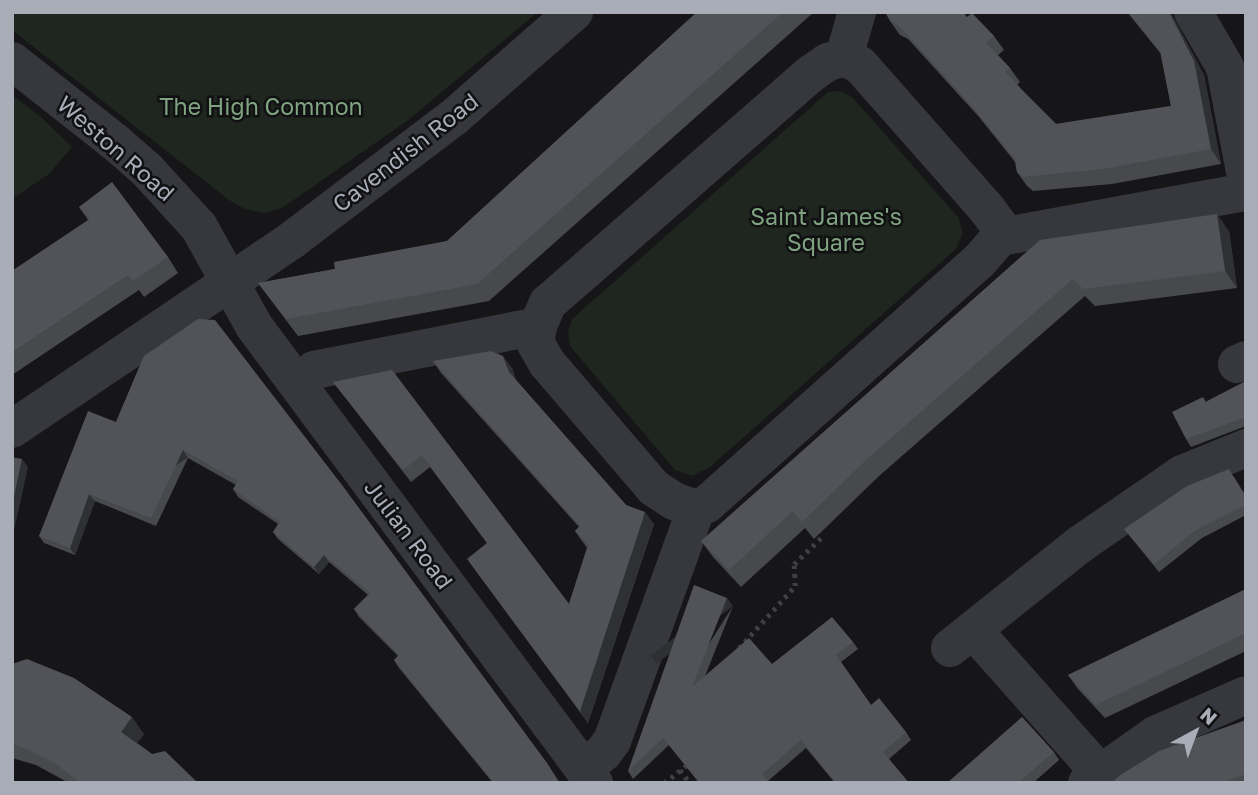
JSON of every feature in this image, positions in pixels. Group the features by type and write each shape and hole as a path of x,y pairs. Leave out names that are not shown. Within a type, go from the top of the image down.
{"street":[{"name":"Cavendish Road","path":"12,429 292,240 453,118 573,12"},
{"path":"844,57 857,12"},
{"path":"1193,12 1224,67 1246,177"},
{"path":"1000,237 998,224 987,209 860,65 844,57 828,62 812,73 548,303 538,326 535,342 547,363 654,488 674,501 696,509 707,504 987,253 1000,237 1246,192"},
{"name":"Weston Road","path":"12,61 147,170 199,227 229,281"},
{"name":"Julian Road","path":"229,281 254,326 589,776"},
{"path":"296,383 314,370 538,326"},
{"path":"1246,447 1182,474 1079,545 961,639 1093,777 1155,735 1246,695"},
{"path":"589,776 612,741 696,509"}],"path":[{"path":"734,652 794,586 794,564 823,536"},
{"path":"664,783 698,757"},
{"path":"680,770 690,783"}],"green space":[{"name":"The High Common","path":"12,12 538,12 407,121 282,208 265,213 245,209 229,200 12,30"},
{"name":"Saint James's Square","path":"841,91 853,98 958,217 963,233 956,249 710,467 692,476 675,470 570,346 568,332 572,319 828,92"},
{"path":"12,95 41,117 72,147 49,174 12,199"}],"building":[{"path":"697,12 783,12 477,284 286,319 258,283 335,269 334,262 447,241"},
{"path":"885,12 963,12 967,17 972,13 994,36 986,43 1010,68 1005,72 1056,124 1171,106 1160,51 1128,12 1169,12 1194,61 1211,149 1102,169 1023,177 1017,172 1015,159 969,103 898,25 890,21"},
{"path":"112,182 168,257 133,281 128,275 12,352 12,271 90,219 79,207"},
{"path":"1217,214 1225,271 1083,289 1073,279 867,459 802,522 793,511 729,570 701,541 1040,240"},
{"path":"198,319 215,320 342,485 559,783 494,783 394,660 399,655 354,609 370,593 324,555 314,567 273,532 280,522 233,489 238,481 183,450 151,518 89,494 70,548 39,536 88,411 116,422 144,356"},
{"path":"491,351 503,356 509,372 626,505 645,512 580,711 467,559 487,543 422,455 403,470 333,382 392,370 569,604 588,545 575,531 580,526 433,361"},
{"path":"1246,381 1246,417 1186,439 1172,412 1203,397 1206,402"},
{"path":"12,457 22,459 12,507"},
{"path":"1229,469 1246,498 1246,505 1196,530 1154,564 1124,529 1187,486"},
{"path":"694,585 727,598 692,687 749,638 772,664 832,617 853,642 836,655 871,705 879,698 906,732 883,752 909,783 836,783 801,740 762,774 770,783 700,783 663,738 628,771"},
{"path":"1246,589 1246,633 1096,705 1068,675"},
{"path":"27,659 74,678 132,717 121,732 152,754 165,751 198,783 80,783 56,764 12,744 12,664"},
{"path":"1022,717 1054,752 1018,783 947,783"},
{"path":"1246,720 1246,774 1220,783 1112,783 1159,751"}]}
